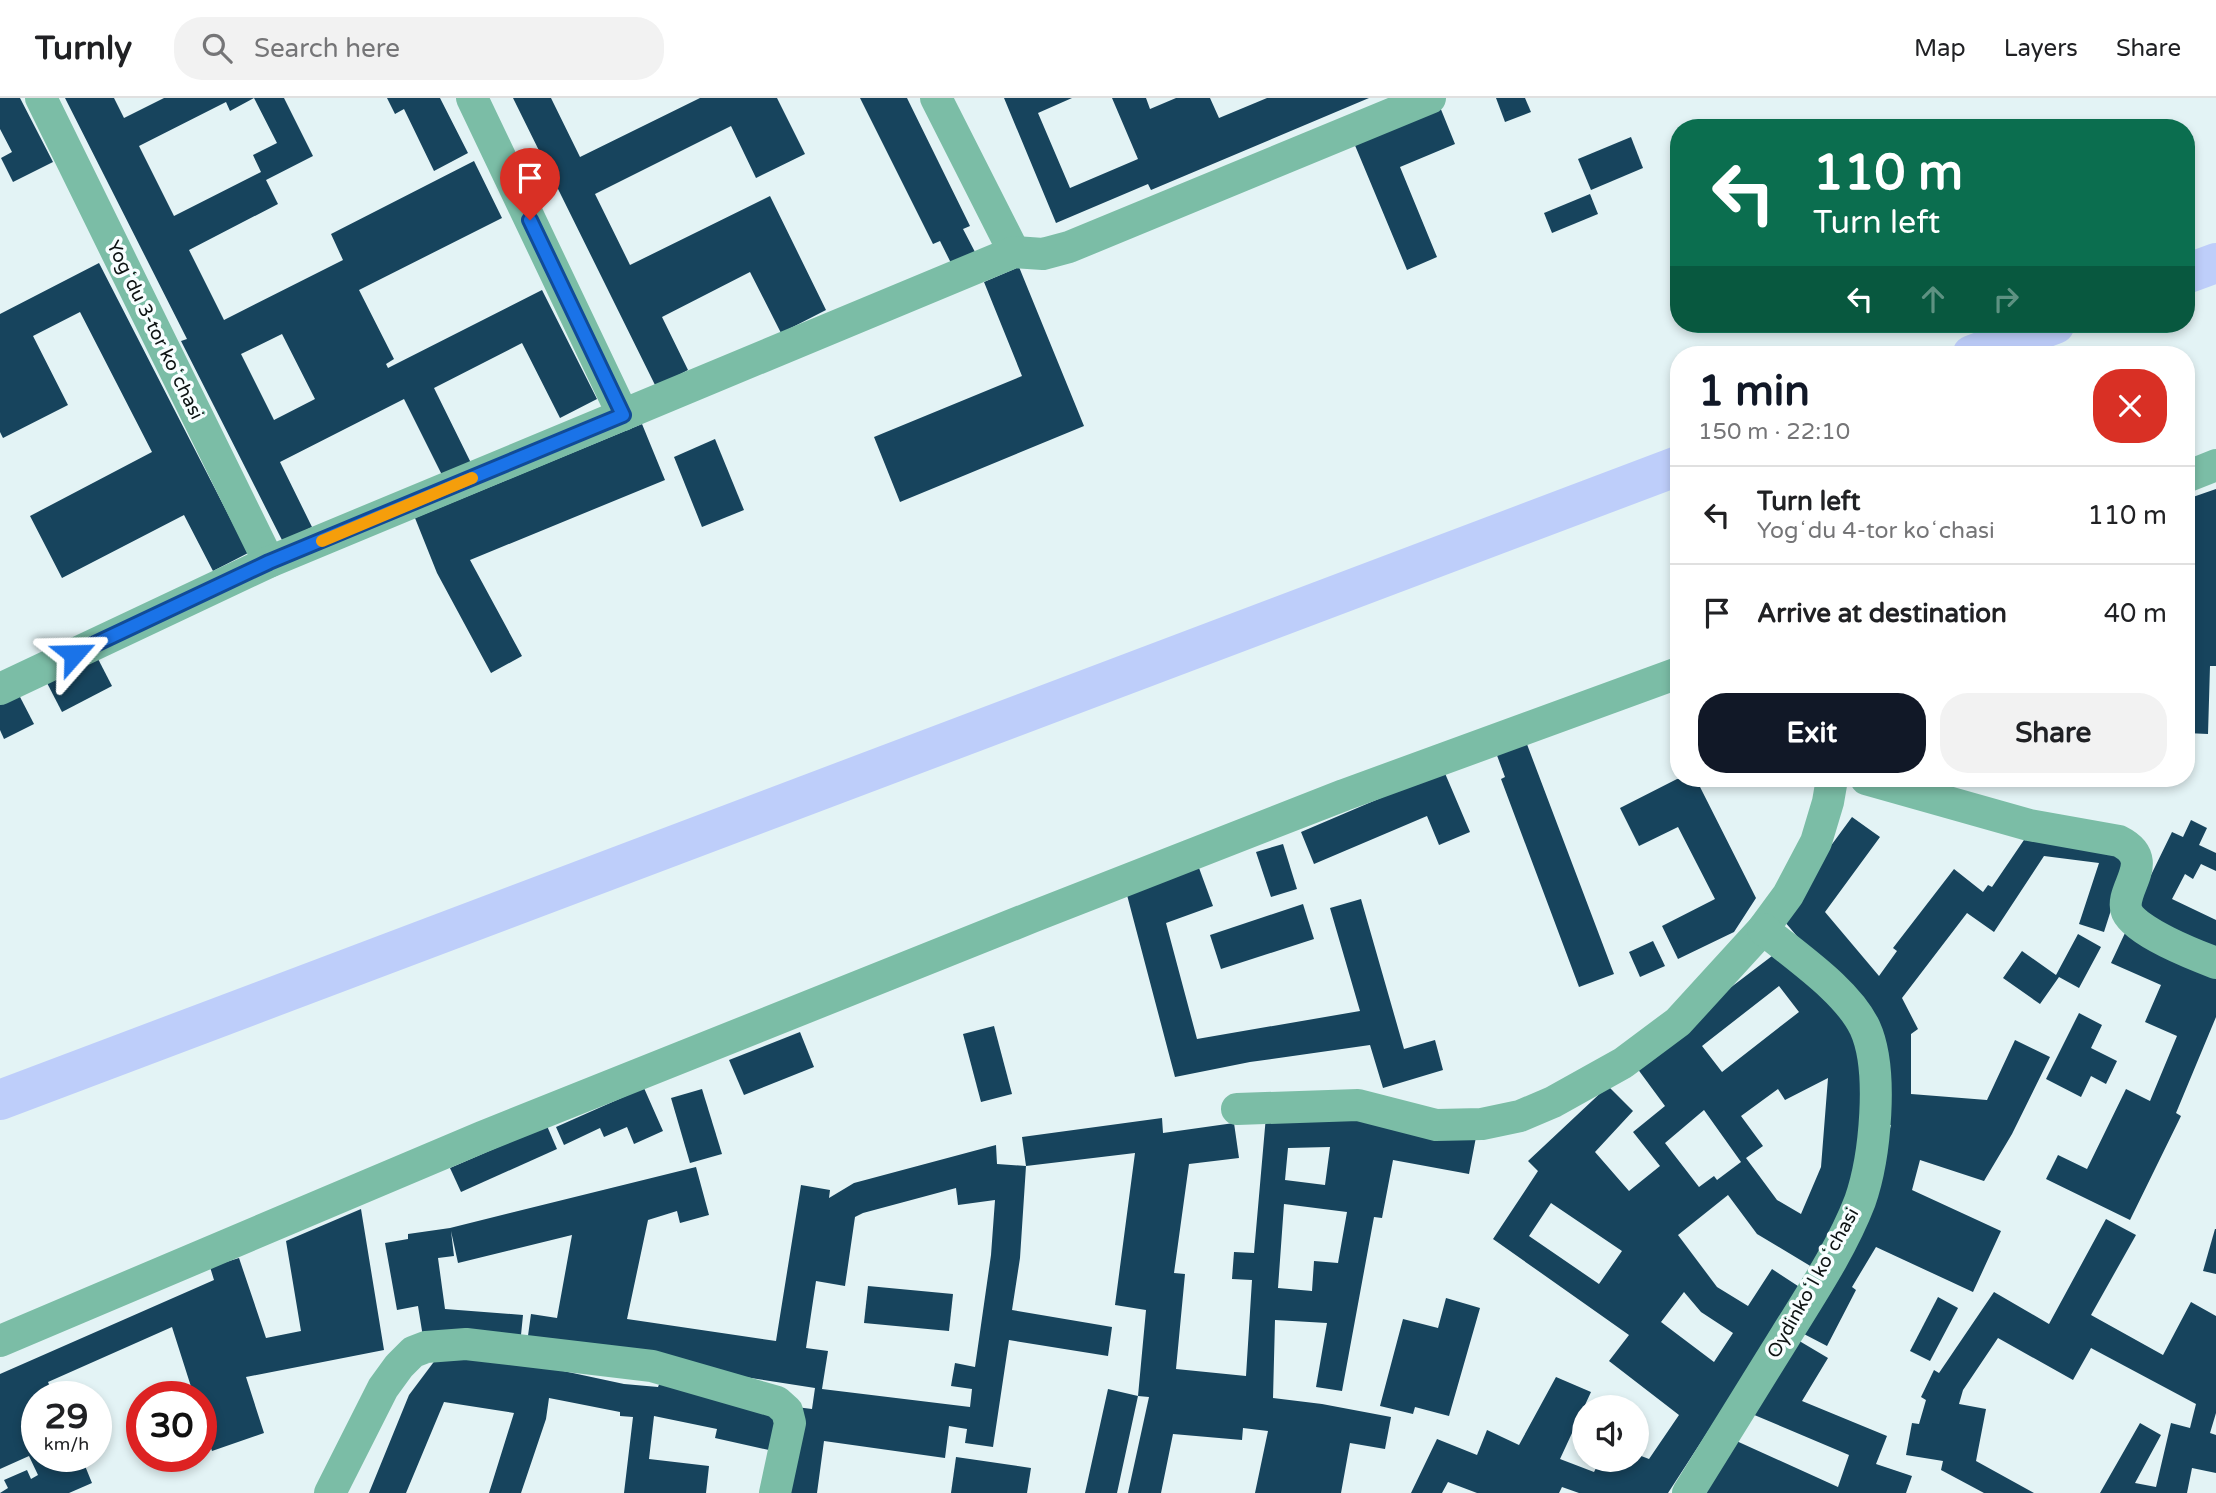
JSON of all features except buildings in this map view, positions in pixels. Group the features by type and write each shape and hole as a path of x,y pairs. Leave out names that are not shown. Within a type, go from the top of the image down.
{"street":[{"name":"Yogʻdu 3-tor koʻchasi","path":"41,98 269,562"},
{"path":"472,98 623,415"},
{"path":"936,98 1014,252"},
{"path":"0,689 269,562 1014,252 1043,254 1069,247 1430,98"},
{"path":"2195,473 2216,465"},
{"path":"0,1341 482,1137 1020,922 1344,795 1670,677"},
{"path":"1237,1109 1358,1105 1436,1125 1482,1124 1520,1116 1553,1102 1623,1063 1678,1022 1763,929 1804,869 1816,842 1831,787"},
{"path":"1894,787 2029,825 2119,841 2127,845 2135,853 2136,865 2133,884 2125,904 2129,917 2145,930 2216,963"},
{"name":"Oydinkoʻl koʻchasi","path":"1688,1493 1807,1301 1842,1238 1860,1199 1871,1148 1876,1101 1871,1047 1865,1028 1853,1009 1836,991 1763,929"},
{"path":"330,1493 383,1388 399,1366 413,1353 426,1347 466,1344 652,1366 776,1402 788,1411 790,1423 775,1493"}],"waterway":[{"path":"2195,271 2216,263"},
{"path":"1996,346 2031,333"},
{"path":"0,1100 1670,469"}],"slow traffic":[{"path":"322,541 472,478"}],"route":[{"path":"74,654 269,562 623,415 530,220"}]}
